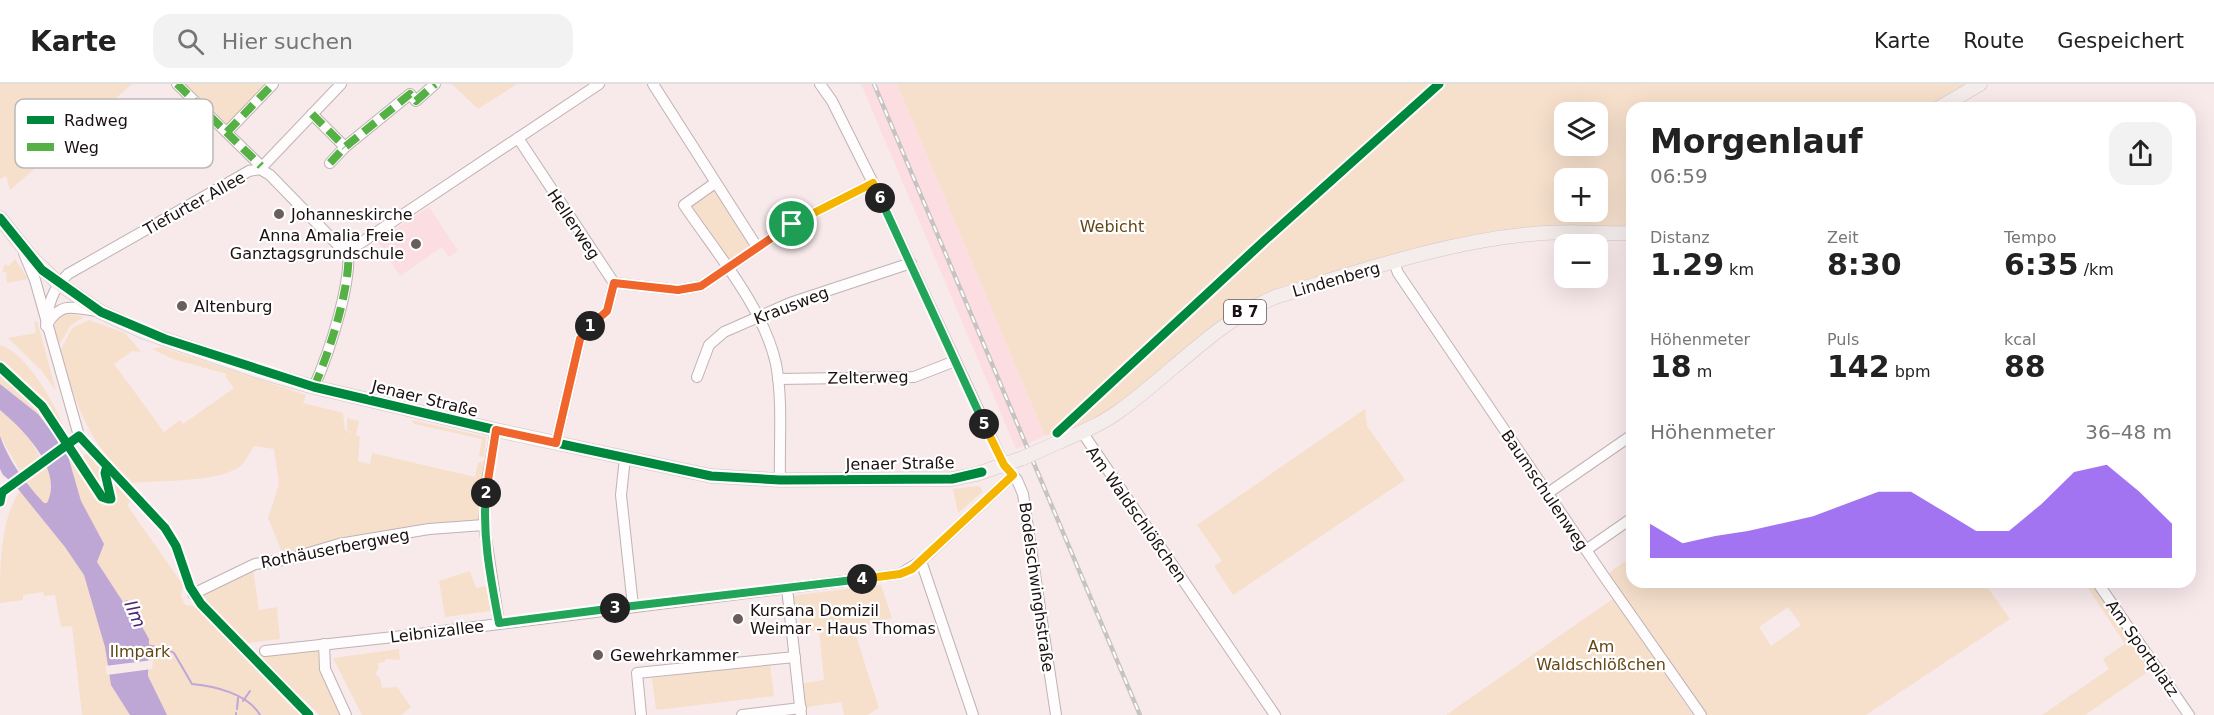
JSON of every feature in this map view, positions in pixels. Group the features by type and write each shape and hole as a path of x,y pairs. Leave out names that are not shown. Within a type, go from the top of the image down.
{"main road":[{"path":"1949,102 1980,84"},
{"name":"B 7","path":"0,218 20,244 58,283"},
{"name":"Lindenberg","path":"1082,432 1121,410 1229,322 1254,306 1275,297 1394,262 1531,234 1626,233"},
{"name":"Jenaer Straße","path":"58,283 101,312 165,339 314,387 496,430 711,476 780,480 952,478 1008,470 1023,458 1082,432"}],"street":[{"path":"177,84 193,99"},
{"path":"227,132 273,84"},
{"path":"213,119 261,168 341,84"},
{"path":"330,163 345,147 410,94 416,101 435,84"},
{"path":"314,387 321,370 347,276 348,248 359,244 599,84"},
{"path":"653,84 757,248"},
{"name":"Bodelschwinghstraße","path":"820,84 832,101 873,183 955,361 1024,500 1056,715"},
{"path":"312,114 345,147"},
{"name":"Hellerweg","path":"518,138 614,283"},
{"name":"Tiefurter Allee","path":"58,283 78,268 187,205 249,171 261,168 337,244 348,248"},
{"path":"716,183 684,205 758,317 772,352 778,379 780,480"},
{"path":"556,443 580,339 586,328 607,311 614,283 685,290 701,286 792,224 873,183"},
{"path":"20,244 35,280 76,439 165,528 176,546 193,594 216,621 309,715"},
{"name":"Baumschulenweg","path":"1394,262 1398,273 1701,715"},
{"name":"Krausweg","path":"697,377 706,351 713,340 724,332 790,303 911,263"},
{"path":"46,326 50,298 58,283"},
{"path":"46,326 57,311 66,307 101,312"},
{"name":"Zelterweg","path":"778,379 914,376 955,361"},
{"path":"496,430 487,482 484,525 499,623"},
{"name":"Am Waldschlößchen","path":"1082,432 1275,715"},
{"path":"1,495 76,439"},
{"path":"1548,493 1626,439"},
{"path":"625,458 621,495 633,606"},
{"name":"Leibnizallee","path":"265,651 900,574 921,561 1008,470"},
{"path":"1586,550 1626,522"},
{"name":"Rothäuserbergweg","path":"193,594 255,564 289,559 339,544 429,529 484,525"},
{"path":"921,561 973,715"},
{"path":"741,715 801,712 787,588"},
{"name":"Am Sportplatz","path":"2101,588 2189,715"},
{"path":"324,644 325,669 346,715"},
{"path":"641,715 636,673 795,657"}],"shaded area":[{"path":"861,84 897,84 1045,436 1016,449"},
{"name":"Anna Amalia Freie Ganztagsgrundschule","path":"429,207 458,251 449,257 442,247 400,276 377,241"},
{"path":"0,384 38,414 68,456 81,501 104,544 97,562 123,602 127,600 149,639 148,676 167,715 130,715 111,685 105,647 84,575 65,547 14,484 3,475 0,469 0,436 24,480 44,503 47,503 51,490 46,464 29,439 0,410"}],"green space":[{"path":"0,84 132,84 115,99 15,99 15,168 35,168 10,190 6,176 0,179"},
{"path":"185,84 268,84 228,125 213,111 213,99 201,99"},
{"path":"452,84 517,84 478,109"},
{"name":"Webicht","path":"897,84 1970,84 1939,102 1626,102 1626,227 1568,227 1273,292 1106,412 1065,431 1045,436"},
{"path":"714,189 751,247 727,262 689,205"},
{"path":"15,259 28,279 7,283 6,272 2,272 5,264 9,266"},
{"path":"65,312 84,317 71,325 59,345 54,331 56,317"},
{"path":"89,320 125,333 141,352 132,351 114,364 164,432 180,420 183,424 234,388 225,376 227,374 173,359 152,349 161,347 306,395 303,403 343,413 345,430 360,437 358,461 370,464 372,453 475,477 478,463 484,461 478,524 284,557 268,518 279,484 274,449 254,446 238,468 215,476 201,479 131,483 103,452 85,422 60,351 72,328"},
{"path":"37,321 56,391 41,370 8,338 36,333 34,322"},
{"path":"0,345 20,358 48,395 65,431 60,442 38,414 0,384"},
{"path":"1365,409 1367,426 1405,480 1233,595 1214,566 1222,561 1197,525"},
{"name":"Ilmpark","path":"0,410 24,430 47,468 72,451 79,460 86,454 93,456 132,500 127,505 183,585 181,596 185,605 201,607 301,715 82,715 72,626 61,627 55,595 44,596 43,592 23,595 23,600 0,603 3,538 11,507 27,483 0,436"},
{"path":"347,418 359,421 356,435 347,430"},
{"path":"412,420 486,437 484,457 479,456 482,439 414,424"},
{"path":"981,487 982,492 958,513 953,489"},
{"path":"1626,560 1626,588 1988,588 2010,619 1866,715 1706,715 1609,573","holes":["1788,607 1801,625 1771,646 1759,627"]},
{"path":"253,569 259,610 277,607 280,639 247,643 220,621 203,595 223,582"},
{"path":"470,571 476,588 486,586 491,611 445,617 439,581"},
{"path":"881,585 892,618 854,630 879,708 867,715 844,715 841,702 801,708 798,684 824,680 819,630 802,631 798,604 789,604 788,596"},
{"path":"2088,588 2096,588 2152,669 2085,715 2042,715 2109,669 2103,659 2125,644"},
{"name":"Am Waldschlößchen","path":"1617,596 1673,678 1670,682 1693,715 1446,715"},
{"path":"317,649 323,673 343,715 320,715 257,656"},
{"path":"399,649 400,660 385,659 385,662 378,663 379,668 375,674 380,678 382,688 397,687 411,707 401,715 362,715 333,658"},
{"path":"770,664 774,696 656,710 652,678"}],"pier":[{"path":"153,660 152,669 107,675 105,666"}],"waterway":[{"path":"147,645 156,647"},
{"path":"169,650 174,653 192,684 220,689 239,696 255,708 260,715"},
{"path":"243,701 250,691"},
{"path":"237,709 238,698"}],"railway":[{"path":"874,84 1140,715"}],"marked path":[{"path":"177,84 192,99"},
{"path":"227,132 273,84"},
{"path":"330,163 345,147 410,94 416,101 435,84"},
{"path":"312,114 345,147"},
{"path":"213,119 261,166"},
{"path":"314,387 343,299 348,248"}],"cycle path":[{"path":"1057,433 1264,241 1439,84"},
{"path":"0,218 42,270 101,312 165,339 314,387 496,430 711,476 780,480 952,479 982,472"},
{"path":"0,367 42,406 102,497 111,499 105,473 107,466"},
{"path":"0,502 2,492 79,436 165,528 176,546 190,587 201,604 309,715"}],"place":[{"name":"Johanneskirche","path":"279,214"},
{"name":"Anna Amalia Freie Ganztagsgrundschule","path":"416,244"},
{"name":"Altenburg","path":"182,306"},
{"name":"Kursana Domizil Weimar - Haus Thomas","path":"738,619"},
{"name":"Gewehrkammer","path":"598,655"}],"route":[{"path":"873,183 995,448 1004,465 1013,475 912,569 900,574 499,623 484,525 487,482 496,430 556,443 580,339 586,328 607,311 614,283 678,290 701,286 792,224 873,183"}],"water label":[{"name":"Ilm","path":"135,614"}]}
